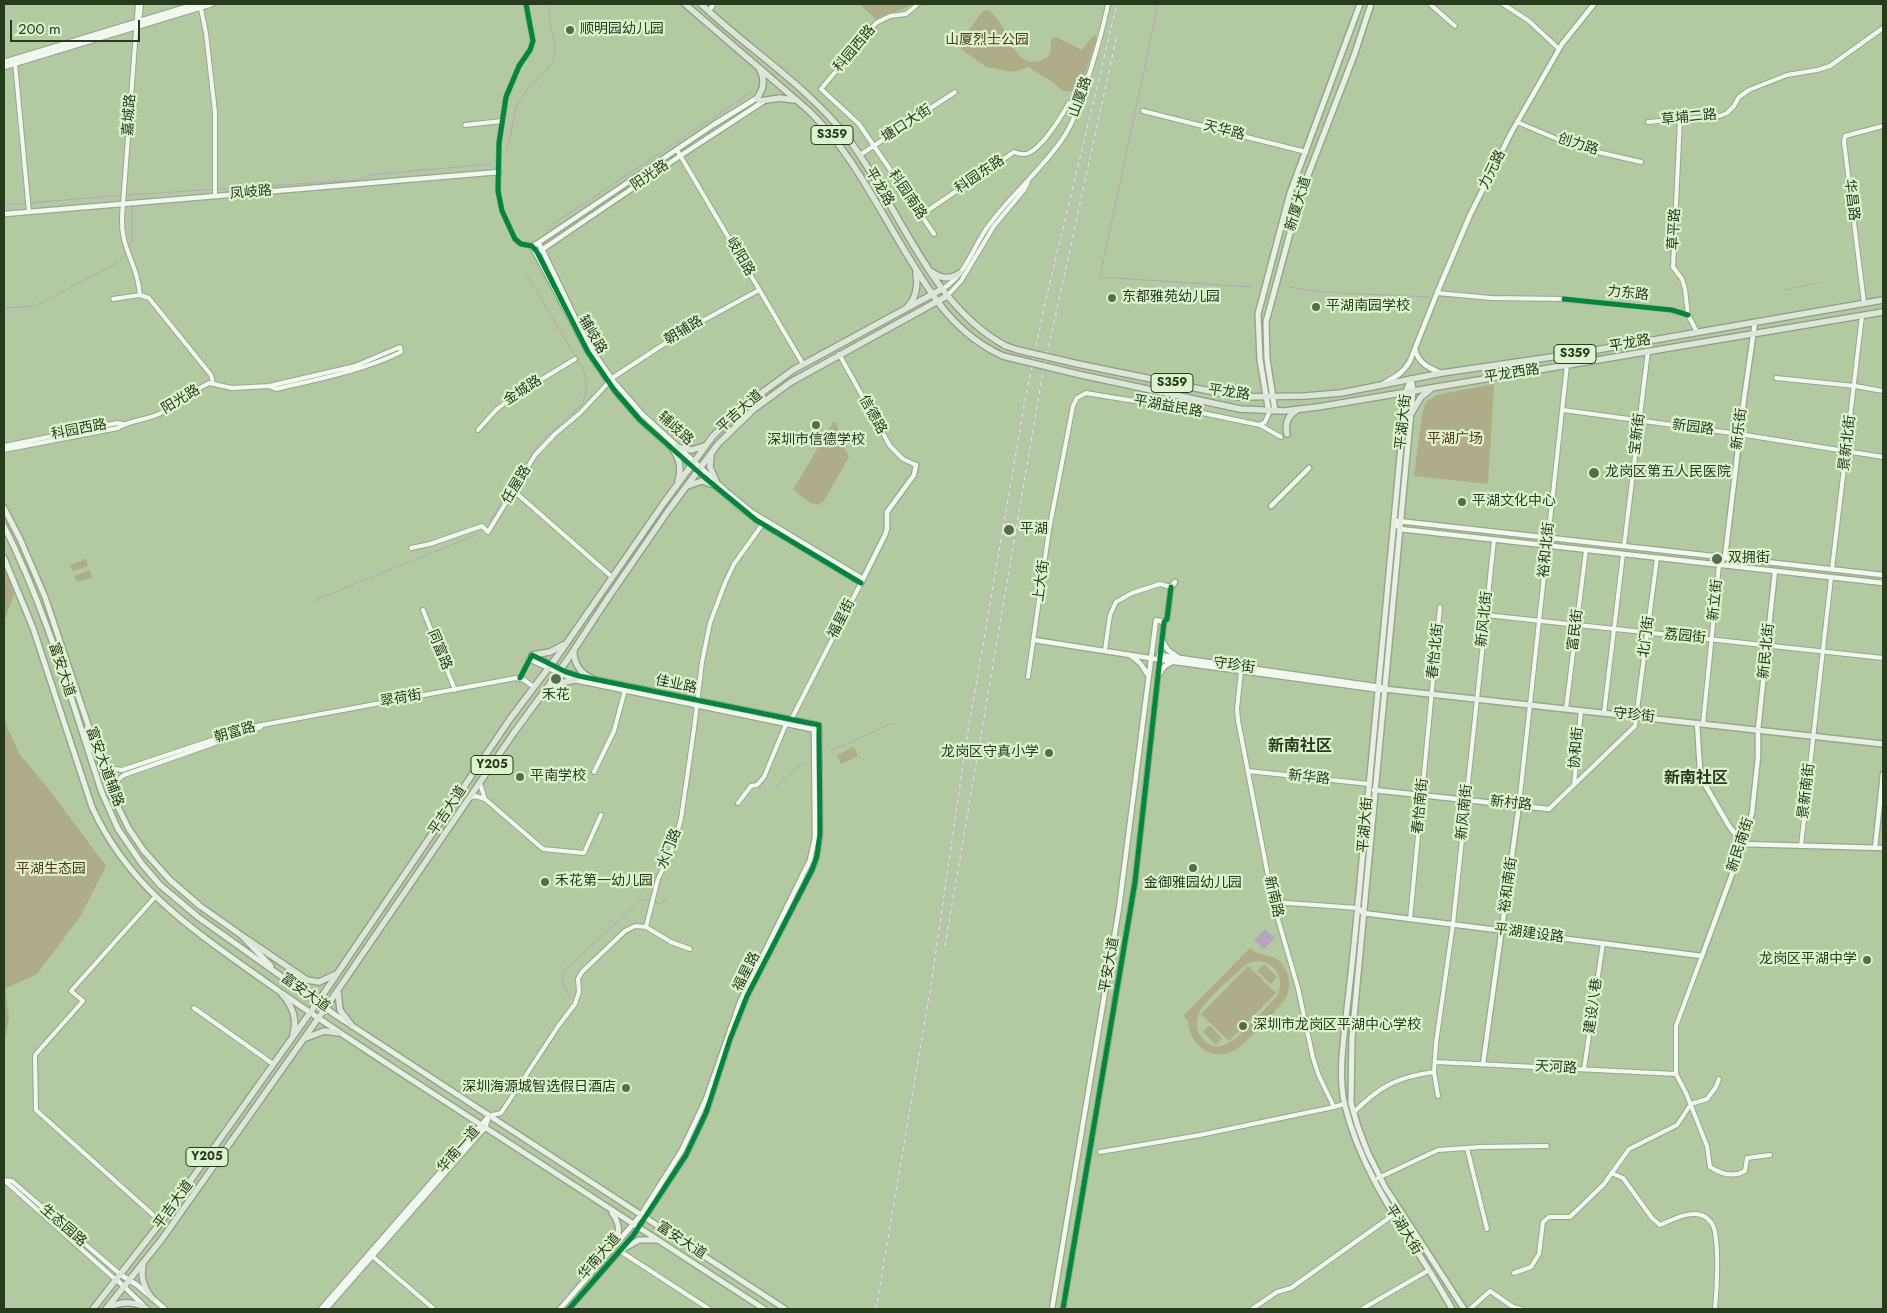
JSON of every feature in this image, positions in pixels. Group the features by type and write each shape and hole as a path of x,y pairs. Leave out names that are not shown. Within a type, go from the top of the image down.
{"main road":[{"name":"平龙路","path":"685,4 823,125 843,150 936,303 970,336 1003,356 1220,406 1240,410 1271,412 1318,407"},
{"name":"平龙路","path":"701,4 821,108 860,155 942,290 978,327 1006,346 1018,350 1230,395 1269,398 1341,393 1442,373 1506,365 1883,300"},
{"name":"新厦大道","path":"1271,412 1260,360 1258,314 1290,193 1360,4"},
{"name":"新厦大道","path":"1269,398 1266,322 1300,196 1355,53 1371,4"},
{"path":"757,66 762,74 764,84 757,98 760,101 786,98 800,103"},
{"path":"904,310 913,300 916,292 917,280 914,266"},
{"path":"929,269 938,276 948,278 960,273"},
{"name":"平吉大道","path":"92,1309 119,1278 161,1222 290,1041 523,701 550,667 676,486 708,444 745,405 766,388 803,364 942,290"},
{"name":"平吉大道","path":"107,1309 144,1264 318,1019 684,489 714,449 745,417 778,390 839,354 947,296"},
{"name":"平龙西路","path":"1318,407 1883,312"},
{"name":"平湖大街","path":"1411,379 1343,1047 1344,1104 1366,1167 1452,1309"},
{"path":"1411,414 1421,397 1438,386"},
{"name":"平湖大街","path":"1410,391 1411,414 1397,521 1400,529 1380,688 1363,934 1352,1038 1351,1093 1354,1112 1368,1153 1380,1177 1464,1309"},
{"path":"1284,435 1288,419 1294,411 1299,410"},
{"path":"676,486 680,476 680,466 675,448 692,450 708,444"},
{"path":"714,449 710,464 715,484"},
{"path":"684,489 698,482 715,484"},
{"name":"富安大道辅路","path":"4,508 27,553 46,597 111,793 129,829 162,872 190,898 241,935 280,976"},
{"name":"富安大道","path":"4,526 41,610 112,818 124,840 151,875 198,917 325,1008 785,1309"},
{"name":"富安大道","path":"4,558 33,628 92,807 102,828 120,856 135,876 155,897 196,932 309,1013 764,1309"},
{"path":"577,628 585,633"},
{"path":"531,657 555,650 569,640"},
{"path":"574,650 574,657 578,667 585,676 591,678"},
{"path":"540,697 555,686 575,680"},
{"name":"守珍街","path":"1380,688 1883,744"},
{"path":"523,701 532,708"},
{"path":"85,716 93,766"},
{"path":"241,935 307,980 316,982 326,980 339,970"},
{"path":"339,988 337,996 340,1010 352,1026"},
{"path":"280,992 289,1002 293,1014 295,1025 290,1041"},
{"path":"302,1040 324,1030 339,1033"},
{"path":"464,1114 471,1104"},
{"path":"504,1140 510,1129"},
{"path":"582,1191 589,1181"},
{"path":"607,1207 615,1216 619,1227 616,1245"},
{"path":"621,1250 634,1242 645,1239 661,1242"},
{"path":"679,1254 686,1244"},
{"path":"144,1264 142,1272 144,1284 152,1298"},
{"path":"107,1309 127,1302 138,1304 147,1309"}],"street":[{"name":"嘉城路","path":"139,4 122,227 125,249 136,275 140,295"},
{"path":"4,67 196,4"},
{"path":"4,62 201,5 212,4"},
{"name":"辅岐路","path":"526,4 533,41 507,93 502,121 498,172 499,198 504,217 518,242 532,246 537,252 576,330 610,380"},
{"path":"709,12 713,4"},
{"name":"科园西路","path":"821,89 876,24 890,16 906,14 918,4"},
{"name":"山厦路","path":"942,290 960,273 990,224 1031,178 1062,140 1071,125 1079,106 1108,4"},
{"path":"1430,4 1455,26"},
{"path":"1503,4 1529,21 1559,49"},
{"name":"力元路","path":"1382,384 1393,379 1406,369 1470,215 1517,122 1559,49 1594,4"},
{"path":"201,5 215,112 215,191"},
{"name":"草埔二路","path":"1648,122 1720,116 1727,113 1739,97 1749,90 1787,75 1830,66 1883,28"},
{"path":"16,64 29,212"},
{"name":"科园南路","path":"821,89 859,124 934,234"},
{"name":"塘口大街","path":"860,155 955,92"},
{"name":"阳光路","path":"538,243 757,98"},
{"name":"阳光路","path":"537,252 764,101"},
{"name":"科园东路","path":"921,215 1014,152 1020,154 1028,153 1038,146 1069,103 1079,106"},
{"name":"天华路","path":"1143,110 1306,152"},
{"name":"草平路","path":"1680,120 1673,267 1682,279 1688,315 1697,332"},
{"path":"465,125 502,121"},
{"name":"创力路","path":"1517,122 1576,147 1641,162"},
{"name":"华昌路","path":"1864,303 1844,136 1883,126"},
{"name":"岐阳路","path":"677,150 803,364"},
{"name":"凤岐路","path":"4,214 124,204 215,191 498,172"},
{"name":"山厦路","path":"947,296 960,281 989,233 1024,190 1031,178"},
{"path":"532,246 538,243"},
{"name":"辅歧路","path":"538,243 579,326 610,380 692,464"},
{"name":"朝辅路","path":"610,380 684,331 759,290"},
{"path":"1437,293 1491,298 1564,299"},
{"path":"113,299 140,295 149,298 211,375 213,383"},
{"name":"景新北街","path":"1832,569 1862,316"},
{"name":"新乐街","path":"1719,565 1725,557 1755,322"},
{"path":"1414,348 1425,366 1442,373"},
{"name":"阳光路","path":"123,424 156,415 205,385 213,383 232,388 270,386 355,366 400,350"},
{"name":"宝新街","path":"1624,546 1648,352"},
{"name":"信德路","path":"839,354 890,446 903,459 916,465"},
{"name":"金城路","path":"478,430 496,410 511,398 575,360"},
{"name":"裕和北街","path":"1530,705 1568,365"},
{"path":"1776,378 1855,386 1883,391"},
{"name":"任屋路","path":"411,548 430,544 482,526 488,532 542,446 580,413 610,380"},
{"name":"平湖益民路","path":"1077,398 1086,393 1183,408 1260,425 1284,435"},
{"name":"上大街","path":"1028,678 1049,530 1077,398"},
{"name":"新园路","path":"1562,410 1740,434 1883,457"},
{"path":"1260,425 1265,422 1271,412"},
{"name":"科园西路","path":"4,446 117,423 123,424"},
{"name":"科园西路","path":"4,450 118,428 123,424"},
{"path":"692,464 762,525 862,581"},
{"name":"福星街","path":"791,720 887,529 887,512 914,475 916,465"},
{"path":"1270,506 1309,468"},
{"path":"715,484 768,523 862,581"},
{"path":"514,490 612,577"},
{"path":"1397,521 1883,575"},
{"name":"水门路","path":"646,927 658,879 672,850 679,828 705,645 714,609 734,564 762,525"},
{"path":"1400,529 1883,584"},
{"name":"新风北街","path":"1477,699 1494,540"},
{"name":"富民街","path":"1566,709 1586,550"},
{"path":"1604,713 1623,554"},
{"name":"北门街","path":"1636,717 1657,558"},
{"name":"新立街","path":"1700,724 1712,640 1719,565"},
{"name":"新民北街","path":"1758,730 1775,571"},
{"path":"1814,736 1831,578"},
{"path":"1105,650 1110,615 1116,602 1132,593 1160,584 1171,587 1175,582"},
{"name":"平安大道","path":"1063,1309 1135,882 1164,622 1167,619 1171,587"},
{"name":"春怡北街","path":"1432,694 1440,607"},
{"name":"同富路","path":"422,610 455,690"},
{"name":"荔园街","path":"1486,615 1883,658"},
{"name":"平安大道","path":"1052,1309 1114,942 1156,620 1164,622"},
{"name":"守珍街","path":"1034,640 1160,657 1241,671 1380,688"},
{"path":"1158,676 1165,666 1177,660 1162,640"},
{"path":"1127,653 1140,663 1149,678"},
{"path":"531,657 520,678 534,687"},
{"name":"佳业路","path":"531,657 575,680 791,720 817,728"},
{"name":"守珍街","path":"1177,660 1380,688"},
{"name":"佳业路","path":"559,671 786,724 817,728"},
{"name":"新南路","path":"1241,671 1237,709 1273,902 1298,988 1313,1058 1319,1076 1334,1107"},
{"name":"翠荷街","path":"266,725 291,718 520,678"},
{"path":"594,772 614,731 625,690"},
{"name":"春怡南街","path":"1410,919 1432,694"},
{"name":"新风南街","path":"1434,1072 1436,1042 1453,924 1477,699"},
{"name":"裕和南街","path":"1483,1064 1519,805 1530,705"},
{"name":"协和街","path":"1574,785 1581,710"},
{"name":"新村路","path":"1374,790 1549,808 1635,726 1636,717"},
{"path":"738,803 751,786 757,785 764,777 786,724"},
{"path":"1700,724 1700,770 1704,783 1729,826 1743,844 1883,848"},
{"name":"朝富路","path":"100,760 108,768 122,770 244,729 266,725"},
{"name":"朝富路","path":"111,793 114,783 124,775 245,734 266,725"},
{"name":"福星路","path":"644,1217 678,1168 699,1128 743,1006 815,862 820,833 817,728"},
{"name":"新民南街","path":"1702,956 1743,844 1752,813 1758,757 1758,730"},
{"name":"景新南街","path":"1801,846 1814,736"},
{"name":"新华路","path":"1248,772 1370,784"},
{"path":"1875,848 1883,774"},
{"path":"480,783 480,789 485,799 543,849 584,853 601,815"},
{"path":"470,798 475,796 485,799"},
{"path":"155,897 71,991 83,1001 35,1055 36,1110 161,1222"},
{"path":"1273,902 1358,908 1363,913"},
{"name":"平湖建设路","path":"1363,913 1702,956"},
{"path":"489,1116 501,1113 575,1004 579,992 578,979 582,972 625,931 634,926 646,927 671,942 690,950"},
{"path":"1114,942 1125,944"},
{"name":"建设八巷","path":"1584,1069 1603,943"},
{"path":"1702,956 1676,1026 1676,1074 1691,1104 1708,1146 1710,1167 1722,1174 1739,1175 1745,1171 1747,1158 1770,1155"},
{"path":"194,1008 273,1064"},
{"name":"天河路","path":"1436,1062 1676,1074"},
{"path":"1354,1112 1375,1092 1392,1082 1414,1074 1434,1072 1438,1096"},
{"path":"1514,1273 1531,1267 1539,1254 1542,1222 1549,1217 1570,1217 1604,1184 1628,1150 1677,1125 1691,1104 1707,1099 1716,1087 1719,1079"},
{"path":"1100,1152 1200,1135 1344,1104"},
{"name":"华南一道","path":"326,1309 483,1126 489,1116"},
{"path":"1374,1180 1438,1150 1547,1146"},
{"path":"1467,1148 1487,1229"},
{"path":"1611,1173 1623,1178 1652,1218 1660,1225 1688,1214 1700,1214 1709,1219 1714,1227 1716,1251 1715,1309"},
{"name":"生态园路","path":"4,1180 12,1181 119,1278 4,1180"},
{"path":"1252,1309 1277,1292 1291,1288 1400,1210"},
{"name":"华南大道","path":"560,1309 633,1224 644,1217"},
{"name":"华南大道","path":"569,1309 639,1228 644,1217"},
{"path":"621,1250 709,1309"},
{"path":"371,1255 434,1309"},
{"name":"华南一道","path":"321,1309 371,1255"},
{"path":"1362,1309 1429,1270"},
{"path":"119,1278 130,1280 165,1309"},
{"path":"119,1278 124,1288 147,1309"},
{"path":"1470,1309 1490,1291 1521,1309"}],"green space":[{"path":"859,4 912,4 876,19"},
{"name":"山厦烈士公园","path":"989,10 999,21 1016,51 1027,61 1034,62 1046,59 1050,51 1051,39 1056,37 1082,50 1092,37 1096,35 1079,92 1063,91 1028,67 1013,72 986,67 957,46 983,11"},
{"name":"平湖广场","path":"1494,384 1488,484 1414,476 1422,415 1426,402 1437,395"},
{"path":"833,422 836,423 838,428 837,434 849,457 823,502 817,505 809,502 793,490"},
{"path":"86,559 88,566 73,571 70,565"},
{"path":"4,564 14,595 4,622"},
{"path":"90,570 92,577 77,582 74,576"},
{"name":"平湖生态园","path":"4,714 7,727 20,755 47,787 106,866 80,917 37,974 5,989 9,1018 4,1044"},
{"path":"854,747 858,756 841,764 837,755"},
{"path":"1250,948 1259,953 1274,957 1282,964 1287,974 1289,987 1283,1002 1253,1035 1233,1051 1217,1054 1203,1049 1192,1037 1188,1021 1183,1016","holes":["1263,962 1269,964 1277,972 1280,983 1277,996 1235,1039 1221,1046 1207,1043 1200,1035 1197,1027 1198,1016 1202,1007 1248,963"]},
{"path":"1264,964 1277,977 1271,984 1257,971"},
{"path":"1248,966 1276,993 1229,1041 1201,1014"},
{"path":"1209,1025 1222,1038 1216,1045 1203,1032"}],"shaded area":[{"path":"1265,929 1275,938 1264,949 1254,940"}],"waterway":[{"path":"507,149 515,112 520,100 548,68 554,57 555,44 549,17 550,4"},
{"path":"1158,4 1100,277 1251,287"},
{"path":"553,224 756,89"},
{"path":"4,205 357,180 369,175 491,164"},
{"path":"128,251 132,240 132,206"},
{"path":"4,308 35,306 117,263 126,254"},
{"path":"490,521 538,444 582,404 586,392 584,371 526,273"},
{"path":"1785,290 1818,283"},
{"path":"1289,287 1324,292 1429,297"},
{"path":"1441,297 1475,298"},
{"path":"1504,300 1550,301 1633,308 1666,312 1680,316"},
{"path":"313,601 478,534"},
{"path":"831,751 890,724"},
{"path":"775,788 795,769 805,763"},
{"path":"570,996 565,989 562,978 568,967 641,900 645,899 659,904 668,898"}],"railway":[{"path":"876,1309 931,985 967,737 1026,395 1046,299 1117,4"},
{"path":"945,946 1042,377 1117,35"}],"cycle path":[{"path":"526,4 533,41 530,50 519,66 506,97 499,143 498,191 502,211 515,239 521,244 532,246 537,252 588,352 615,391 640,420 756,520 861,583"},
{"name":"力东路","path":"1564,299 1672,310 1688,315"},
{"path":"1063,1309 1135,882 1164,622 1167,619 1171,587"},
{"path":"520,678 532,655 566,672 579,676 819,725 820,833 817,856 812,870 747,996 730,1039 706,1113 686,1155 632,1237 569,1309"}],"place":[{"name":"顺明园幼儿园","path":"570,30"},
{"name":"东都雅苑幼儿园","path":"1112,298"},
{"name":"平湖南园学校","path":"1316,307"},
{"name":"深圳市信德学校","path":"816,425"},
{"name":"龙岗区第五人民医院","path":"1594,473"},
{"name":"平湖文化中心","path":"1462,502"},
{"name":"平湖","path":"1009,530"},
{"name":"双拥街","path":"1717,559"},
{"name":"禾花","path":"556,679"},
{"name":"龙岗区守真小学","path":"1049,753"},
{"name":"平南学校","path":"520,777"},
{"name":"金御雅园幼儿园","path":"1193,868"},
{"name":"禾花第一幼儿园","path":"545,882"},
{"name":"龙岗区平湖中学","path":"1867,960"},
{"name":"深圳市龙岗区平湖中心学校","path":"1243,1026"},
{"name":"深圳海源城智选假日酒店","path":"626,1088"}],"district":[{"name":"新南社区","path":"1300,747"},
{"name":"新南社区","path":"1696,779"}]}
